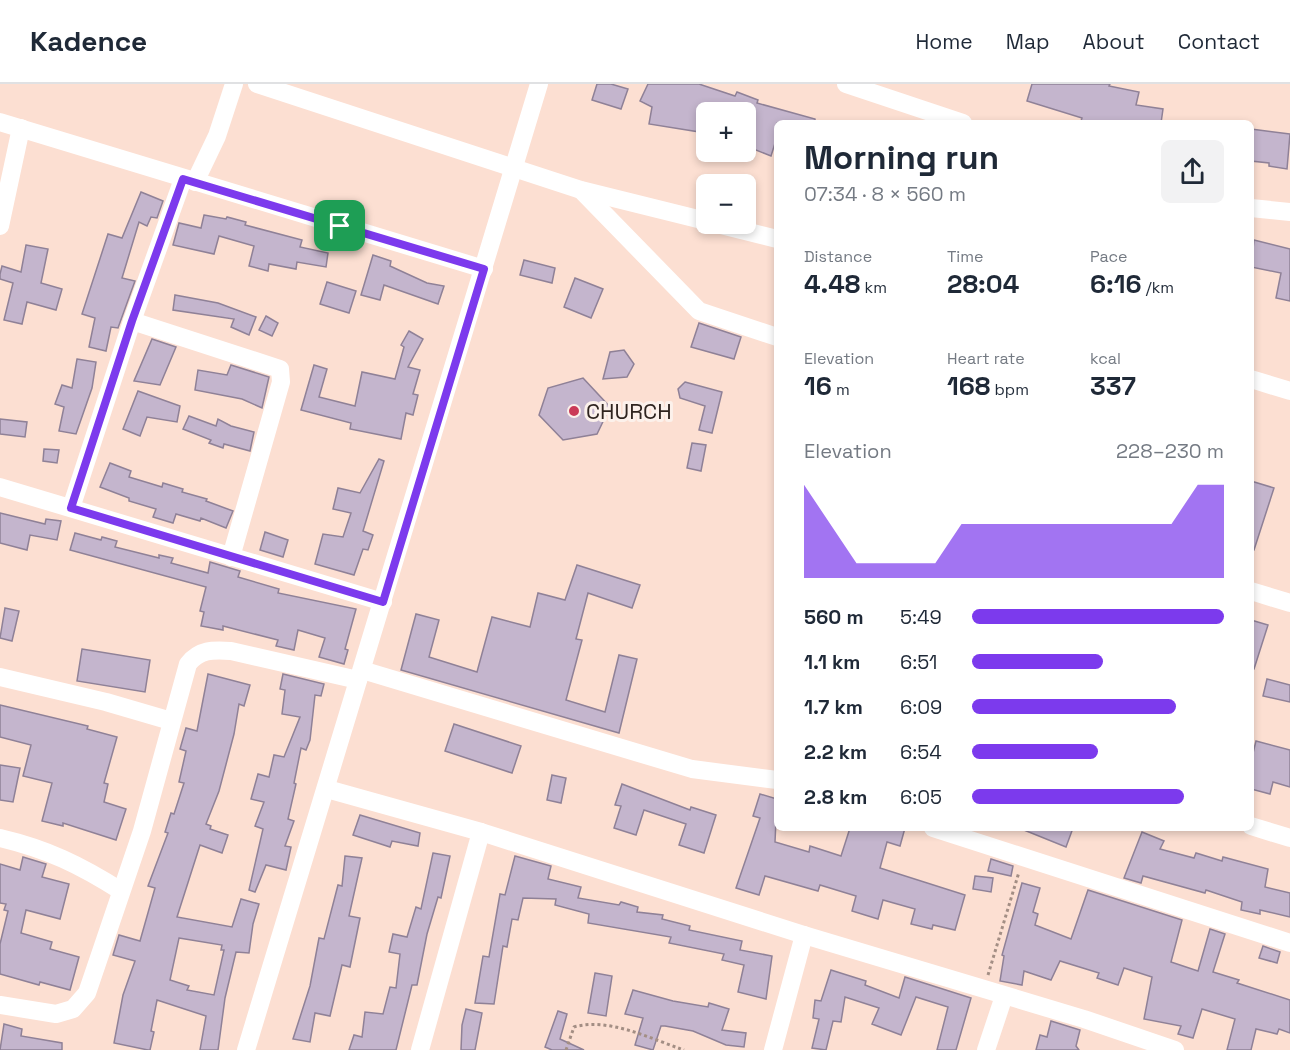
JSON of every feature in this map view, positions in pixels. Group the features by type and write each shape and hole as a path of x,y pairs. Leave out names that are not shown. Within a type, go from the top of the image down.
{"street":[{"path":"71,508 132,321 189,180 217,136 234,84"},
{"path":"257,84 581,190 696,219"},
{"path":"246,1050 539,84"},
{"path":"846,84 954,120"},
{"path":"0,122 484,269"},
{"path":"0,226 21,128"},
{"path":"581,190 699,311 774,336"},
{"path":"1254,208 1290,212"},
{"path":"756,234 774,238"},
{"path":"132,321 274,367 282,374 231,557"},
{"path":"1254,380 1290,391"},
{"path":"0,487 383,602"},
{"path":"1254,592 1290,603"},
{"path":"0,1005 56,1014 73,1010 87,993 142,831 188,663 195,654 203,651 231,651 360,675 692,769 774,780"},
{"path":"0,677 171,720"},
{"path":"327,789 481,832 804,935 984,988 1164,1048"},
{"path":"1254,827 1290,838"},
{"path":"944,831 1290,943"},
{"path":"420,1050 481,832"},
{"path":"0,838 41,848 74,862 121,891"},
{"path":"773,1050 804,935"},
{"path":"986,1050 1004,996"}],"path":[{"path":"984,988 1023,858"},
{"path":"566,1050 574,1027 585,1024 603,1024 684,1050"}],"building":[{"path":"597,84 611,84 628,89 621,109 592,100"},
{"path":"648,84 699,84 735,96 737,92 758,100 757,103 815,120 774,120 774,146 771,156 756,150 756,102 696,102 696,131 649,124 652,107 640,101"},
{"path":"1032,84 1110,84 1109,86 1139,92 1136,105 1163,109 1161,120 1081,120 1082,118 1027,101"},
{"path":"1254,129 1290,134 1287,169 1269,166 1269,163 1254,161"},
{"path":"141,192 163,201 157,218 151,217 147,226 139,222 122,278 135,281 118,328 111,327 106,351 89,347 95,318 82,314 108,234 122,238"},
{"path":"204,215 226,219 227,217 246,222 245,225 302,240 300,247 328,253 326,267 297,262 296,269 269,264 268,271 249,266 254,246 219,236 214,254 173,245 179,223 201,228"},
{"path":"1254,240 1290,249 1290,301 1276,298 1281,273 1254,268"},
{"path":"26,245 48,249 41,283 62,289 56,310 27,302 22,324 4,320 13,283 0,279 0,274 2,266 21,272"},
{"path":"373,255 391,261 390,266 427,283 444,286 438,304 384,285 380,300 361,295"},
{"path":"524,260 555,268 552,283 520,275"},
{"path":"575,278 603,289 591,318 564,307"},
{"path":"327,282 356,291 349,313 320,304"},
{"path":"175,295 218,303 256,317 249,335 231,327 234,319 173,310"},
{"path":"266,316 278,323 272,336 259,330"},
{"path":"699,323 741,337 734,359 691,347"},
{"path":"409,331 423,339 408,367 420,370 413,394 418,395 413,415 406,413 401,439 350,429 351,423 301,410 314,365 327,369 319,397 355,406 362,372 395,379 404,347 401,345"},
{"path":"152,339 176,347 160,385 134,381"},
{"path":"624,350 634,364 627,377 603,379 610,352"},
{"path":"77,359 96,362 92,388 76,434 59,431 64,407 55,404 62,385 72,388"},
{"path":"231,365 269,377 262,408 242,399 195,390 198,370 227,375"},
{"name":"CHURCH","path":"583,378 610,407 597,434 563,440 539,415 548,388"},
{"path":"685,382 722,392 712,433 699,430 705,406 680,398 678,389"},
{"path":"138,391 180,406 177,422 147,417 140,436 123,429"},
{"path":"189,416 216,426 218,419 231,426 254,432 250,451 224,444 223,448 209,443 211,440 183,429"},
{"path":"0,419 27,422 25,437 0,434"},
{"path":"692,443 706,445 701,471 687,468"},
{"path":"44,449 59,450 57,463 43,461"},
{"path":"379,459 384,461 363,531 373,535 368,550 363,549 354,575 315,564 323,534 343,537 351,513 333,509 338,488 360,493"},
{"path":"110,463 131,471 129,477 162,487 163,483 183,489 182,492 207,499 206,501 233,511 226,528 201,518 200,521 176,514 173,523 153,517 156,509 129,501 129,498 100,487"},
{"path":"1254,482 1274,488 1254,550"},
{"path":"0,513 45,524 46,519 61,521 57,540 30,535 27,550 0,543"},
{"path":"265,532 288,540 283,557 260,550"},
{"path":"75,533 101,540 102,537 117,541 115,547 159,558 159,555 173,558 171,563 208,573 210,562 240,571 238,577 279,589 278,593 356,609 345,649 348,650 344,664 319,657 325,638 298,630 294,650 276,646 278,640 223,626 223,630 201,626 204,612 200,611 206,587 70,550"},
{"path":"577,565 640,585 632,608 588,593 576,639 582,640 566,700 605,712 619,655 637,659 619,733 401,670 416,614 439,620 429,657 477,672 492,617 530,627 538,593 565,600"},
{"path":"5,608 19,611 12,641 0,638"},
{"path":"1254,621 1268,625 1254,669"},
{"path":"82,649 150,660 145,692 77,681"},
{"path":"208,674 250,685 244,706 239,704 234,734 219,791 206,824 211,826 210,829 228,835 222,853 200,845 177,917 232,927 241,899 259,904 253,924 249,953 236,952 225,998 218,1050 200,1050 206,1016 157,1000 150,1050 114,1043 123,995 135,961 113,955 119,935 140,941 155,888 148,886 168,833 165,832 171,813 174,814 184,783 179,782 186,751 180,749 186,728 197,731","holes":["179,938 222,945 221,950 224,950 214,995 187,990 189,986 170,980"]},
{"path":"283,674 324,684 321,696 315,695 310,740 306,750 301,748 288,819 294,821 285,846 291,847 286,870 266,865 255,892 249,890 263,829 255,826 264,802 251,799 258,774 269,777 274,755 284,757 300,717 282,714 285,690 280,689"},
{"path":"1267,679 1290,685 1290,702 1263,696"},
{"path":"0,705 88,726 87,729 117,737 104,783 108,784 104,802 126,809 116,840 63,823 63,826 42,821 52,783 23,776 31,745 0,737"},
{"path":"454,724 521,746 512,773 445,751"},
{"path":"1256,741 1290,750 1290,787 1273,782 1270,794 1254,790"},
{"path":"0,765 20,768 13,802 0,800"},
{"path":"552,775 566,778 561,803 547,800"},
{"path":"622,784 690,810 691,807 716,815 704,853 679,845 686,824 644,810 636,835 614,828 621,806 615,805"},
{"path":"760,794 774,798 775,842 809,852 810,846 841,856 849,831 904,831 900,846 887,842 880,868 965,895 955,930 933,925 932,929 911,924 915,909 883,900 878,919 852,911 856,896 820,885 818,891 765,876 759,895 736,888 760,818 753,816"},
{"path":"360,815 420,833 418,846 392,841 390,847 353,835"},
{"path":"1026,831 1072,831 1066,847"},
{"path":"1142,832 1164,841 1160,849 1194,858 1196,853 1222,861 1223,857 1268,869 1265,887 1290,893 1290,917 1260,910 1260,914 1241,910 1242,902 1206,890 1205,893 1143,876 1141,883 1124,878"},
{"path":"433,853 450,856 441,898 438,897 427,934 417,985 412,985 396,1050 349,1050 354,1035 362,1037 365,1012 383,1014 390,987 396,988 400,954 389,952 393,934 407,937 416,907 421,909"},
{"path":"345,856 362,858 349,916 360,918 350,967 342,965 330,1016 315,1013 310,1042 293,1039 310,986 319,938 324,939 338,885 342,886"},
{"path":"515,856 551,866 548,879 581,887 578,898 619,905 621,902 638,907 637,912 663,915 662,919 690,926 689,930 742,941 740,950 772,956 766,999 738,992 744,965 722,960 724,954 669,943 671,937 588,923 589,914 555,905 556,899 523,898 518,920 512,919 507,947 503,946 494,1004 475,1003 483,956 489,957 500,894 505,895"},
{"path":"23,857 46,864 42,877 69,884 60,919 26,910 21,933 52,942 50,949 79,957 70,990 40,982 39,985 0,974 0,944 8,911 4,910 6,904 0,903 0,864 20,870"},
{"path":"991,859 1013,866 1011,876 988,871"},
{"path":"975,876 993,878 991,892 973,889"},
{"path":"1022,883 1040,888 1033,912 1038,914 1035,925 1071,939 1088,890 1182,920 1171,962 1198,971 1210,929 1225,934 1213,972 1239,980 1237,983 1290,1000 1290,1033 1279,1029 1277,1034 1256,1029 1251,1050 1227,1050 1235,1019 1202,1009 1193,1038 1178,1034 1181,1026 1144,1019 1152,977 1124,968 1118,985 1097,978 1099,973 1060,961 1051,980 1024,971 1022,985 1000,981 1004,956 1002,955"},
{"path":"1263,946 1280,952 1277,963 1259,958"},
{"path":"831,970 866,981 865,985 899,998 905,977 971,998 956,1050 937,1050 948,1007 916,997 901,1035 872,1024 879,1008 845,997 841,1022 833,1021 826,1050 812,1048 819,1019 813,1018 815,1000 821,1001"},
{"path":"595,973 612,976 606,1016 588,1013"},
{"path":"633,990 673,1001 708,1007 709,1003 729,1009 722,1030 746,1033 744,1047 726,1045 693,1031 665,1026 661,1026 653,1050 635,1045 643,1018 625,1014"},
{"path":"466,1009 482,1013 475,1050 461,1050 462,1025"},
{"path":"558,1011 567,1014 560,1039 584,1050 552,1050 545,1047"},
{"path":"1051,1021 1080,1030 1076,1046 1079,1050 1036,1050 1040,1035 1047,1037"},
{"path":"4,1024 22,1029 21,1036 62,1043 62,1050 0,1050"}],"place":[{"name":"CHURCH","path":"574,411"}],"route":[{"path":"183,179 340,226 484,269 383,602 71,508 132,321 183,179"}]}
